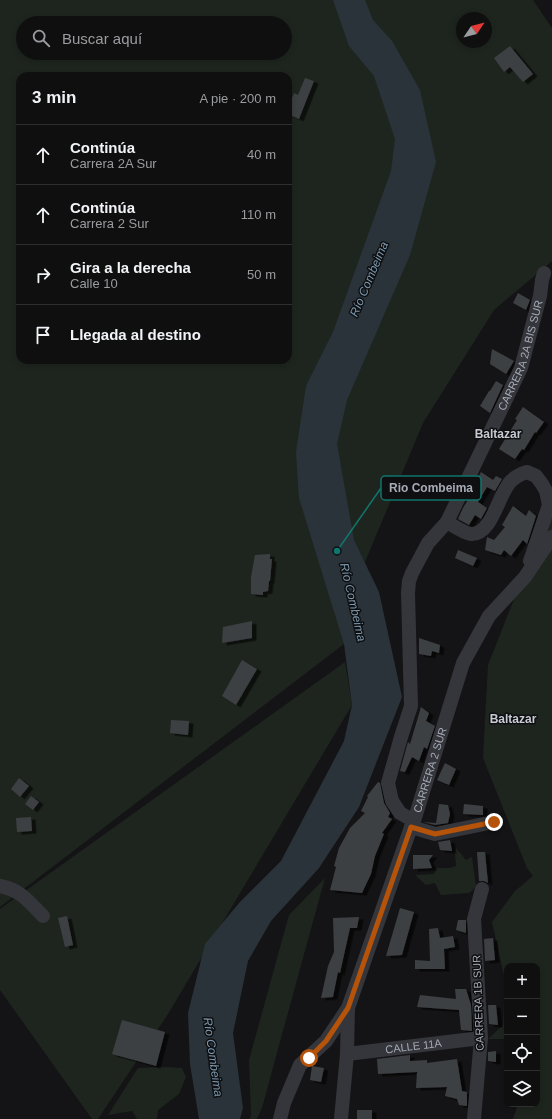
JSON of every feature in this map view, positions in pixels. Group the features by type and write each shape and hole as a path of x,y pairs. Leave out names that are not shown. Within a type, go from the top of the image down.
{"street":[{"name":"CARRERA 2A BIS SUR","path":"494,822 435,834 413,824 400,813 392,801 388,783 401,737 412,706 408,593 409,581 428,543 447,522 521,368 540,296 544,272"},
{"path":"447,522 470,534 479,532 487,524 510,482 518,475 527,472 536,476 546,491 549,505 525,577"},
{"name":"CARRERA 2 SUR","path":"341,1119 347,1054 348,1008 413,824 463,663 490,616 525,577 552,537"},
{"path":"0,886 12,888 23,896 43,916"},
{"name":"CARRERA 1B SUR","path":"474,1119 481,1038 474,918 482,888"},
{"path":"280,1119 284,1104 300,1065 326,1041 348,1008"},
{"name":"CALLE 11A","path":"347,1054 481,1038"}],"shaded area":[{"path":"0,0 533,0 552,28 552,261 494,310 423,423 365,562 344,644 0,907"},
{"path":"552,503 552,1119 513,1119 517,1107 540,1107 540,963 504,963 504,976 492,922 515,891 533,876 527,868 483,758 488,665"},
{"path":"345,662 352,705 168,1014 98,1119 92,1119 0,990 0,909"},
{"path":"456,848 466,860 472,857 476,887 469,893 441,895 435,883 426,885 415,875 434,874 437,868 450,868 456,866"},
{"path":"325,878 262,1108 257,1119 250,1119 249,1060 289,915"},
{"path":"504,1002 504,1039 488,1039 503,1025"},
{"path":"138,1068 182,1068 186,1077 179,1094 158,1110 157,1119 137,1119 132,1111 108,1115"}],"water":[{"name":"Río Combeima","path":"333,0 365,0 373,20 392,41 420,90 436,162 410,255 347,400 337,444 354,540 379,592 402,697 359,807 319,868 271,921 248,961 233,1033 243,1108 240,1119 199,1119 190,1064 188,1013 205,944 239,903 281,861 344,741 352,705 344,644 299,498 296,452 306,386 333,332 391,171 395,139 374,76 349,46"}],"building":[{"path":"510,46 533,74 523,82 510,67 504,72 494,58"},
{"path":"305,78 314,81 299,119 292,116 292,98 294,93 298,95"},
{"path":"518,293 530,300 526,310 513,303"},
{"path":"492,349 514,361 506,374 490,364"},
{"path":"496,381 503,385 490,413 480,406"},
{"path":"523,407 544,422 536,433 535,432 524,450 522,449 515,459 499,449 517,420 515,419"},
{"path":"481,472 493,480 496,476 502,479 495,491 487,487 478,502 487,508 481,519 475,515 469,525 458,519 476,487 474,485"},
{"path":"513,506 526,516 529,510 536,516 527,544 523,540 511,556 504,550 501,555 485,550 487,537 494,540 505,527 502,525"},
{"path":"458,550 477,558 473,566 455,558"},
{"path":"270,554 270,559 272,559 268,591 263,592 263,595 251,594 251,577 255,555"},
{"path":"252,621 252,638 222,643 223,627"},
{"path":"419,638 440,645 439,653 432,651 431,656 419,654"},
{"path":"242,660 257,669 236,705 222,696"},
{"path":"421,707 429,713 426,721 435,726 427,749 424,747 419,761 412,757 405,772 400,771 408,742 410,744"},
{"path":"171,720 189,721 188,735 170,733"},
{"path":"445,763 456,769 449,785 437,780"},
{"path":"19,778 29,786 20,797 11,789"},
{"path":"378,782 380,783 384,803 390,813 388,817 392,819 382,833 384,834 375,856 371,874 362,893 330,890 339,848 350,828 365,813 361,811 368,797 367,796"},
{"path":"31,796 39,802 33,810 25,804"},
{"path":"439,804 448,805 450,814 448,823 435,825 423,822 436,823"},
{"path":"464,804 483,806 483,815 463,814"},
{"path":"31,817 32,831 17,832 16,818"},
{"path":"450,840 452,851 440,850 438,842"},
{"path":"477,852 485,852 488,883 479,881"},
{"path":"413,855 433,855 429,860 432,868 413,869"},
{"path":"400,908 414,912 402,955 386,956"},
{"path":"67,916 73,945 65,947 58,918"},
{"path":"359,917 357,928 350,928 333,997 321,998 328,966 334,952 333,918"},
{"path":"458,920 466,920 466,933 456,930"},
{"path":"438,928 440,938 453,936 455,947 444,949 445,969 415,969 415,960 430,961 429,929"},
{"path":"493,938 495,960 485,961 484,939"},
{"path":"455,989 466,989 471,1005 472,1031 461,1030 459,1010 417,1007 420,995 456,999"},
{"path":"488,1005 496,1005 498,1025 489,1024"},
{"path":"122,1020 165,1032 156,1066 112,1054"},
{"path":"496,1051 496,1062 488,1061 488,1052"},
{"path":"410,1055 410,1061 427,1060 427,1063 457,1059 462,1091 467,1092 467,1106 459,1105 457,1099 445,1096 447,1087 416,1088 417,1072 378,1074 377,1059"},
{"path":"312,1066 324,1068 321,1082 310,1080"},
{"path":"357,1110 372,1110 372,1119 357,1119"}],"place":[{"name":"Rio Combeima","path":"337,551"}],"district":[{"name":"Baltazar","path":"498,434"},
{"name":"Baltazar","path":"513,719"}],"route":[{"path":"309,1058 326,1041 348,1008 411,827 435,834 494,822"}]}
